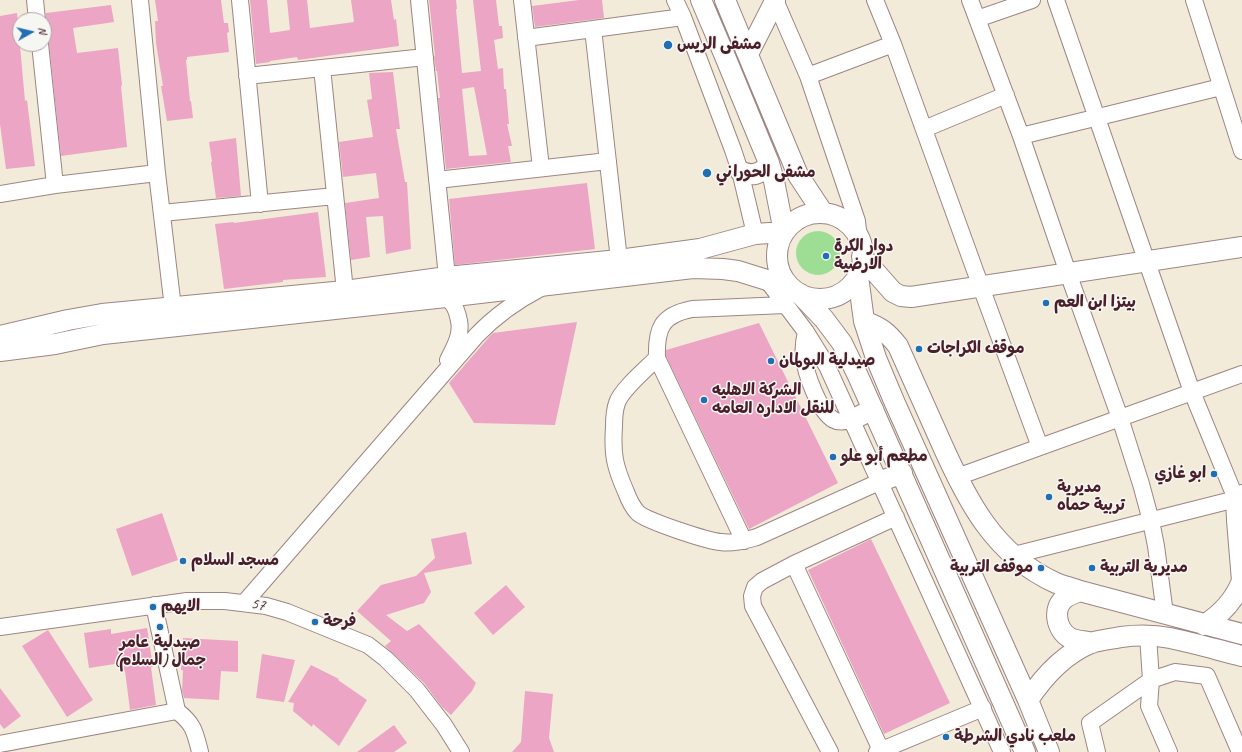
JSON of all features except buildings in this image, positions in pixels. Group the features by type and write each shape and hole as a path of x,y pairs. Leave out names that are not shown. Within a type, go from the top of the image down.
{"main road":[{"path":"701,0 769,163 784,232"},
{"path":"725,0 798,175 823,213"},
{"path":"748,54 775,0"},
{"path":"740,171 754,175 763,171 769,163"},
{"path":"792,300 777,260 778,245 784,232 791,224 811,214 823,213 834,216 844,221 853,229 861,248 886,285 901,296 912,296 981,287 1242,247"},
{"path":"0,336 68,320 102,314 345,291 447,277 619,260 700,250 755,234 784,232"},
{"path":"792,300 813,298 826,299 839,295 850,287 858,276 861,267 861,248"},
{"path":"0,351 55,344 103,334 546,286 693,268 723,268 767,280 792,300 824,318 842,343 902,473 1026,752"},
{"path":"858,276 864,321 876,358 1028,700 1049,752"},
{"path":"864,321 878,327 888,334 898,346 957,477 981,519 1014,555 1033,570 1056,583 1080,591 1242,634"},
{"path":"852,420 873,409"},
{"path":"879,482 902,473"},
{"path":"1204,625 1227,607 1242,581 1236,520 1239,497"},
{"path":"1080,591 1066,597 1060,604 1057,611 1057,619 1064,634 1071,638 1092,643"},
{"path":"1028,700 1040,682 1055,666 1073,653 1092,643 1130,636 1148,636 1169,638 1242,656"}],"street":[{"path":"35,0 36,12"},
{"path":"140,0 157,173 173,308"},
{"path":"240,0 260,204"},
{"path":"419,0 447,277 441,281 440,286 442,295 446,297 455,308 460,326 457,341 441,376"},
{"path":"522,0 541,168"},
{"path":"675,0 683,17 733,150 740,171 755,234"},
{"path":"775,0 808,76 857,221 861,248"},
{"path":"875,0 893,44 1040,447"},
{"path":"970,0 1021,136 1120,418 1141,484 1156,546 1165,614"},
{"path":"977,19 1032,0"},
{"path":"1014,555 1151,521 1239,497 1192,392 1056,0"},
{"path":"1194,0 1242,151"},
{"path":"526,38 683,17"},
{"path":"593,29 619,260"},
{"path":"808,76 893,44"},
{"path":"41,52 55,185"},
{"path":"248,76 425,57"},
{"path":"322,68 345,291"},
{"path":"1021,136 1221,87"},
{"path":"924,129 1006,96"},
{"path":"437,180 608,161"},
{"path":"0,194 55,185 157,173"},
{"path":"162,213 335,196"},
{"path":"244,602 476,336 496,317 518,301 546,286"},
{"path":"744,541 657,358 659,328 669,317 680,311 792,300 806,332 827,366 1002,752"},
{"path":"806,332 804,348 805,366 807,375 822,408 834,420 852,420"},
{"path":"657,358 624,392 617,402 614,414 613,446 617,472 631,505 638,513 647,519 722,543 744,541 764,534 879,482"},
{"path":"957,477 1242,374"},
{"path":"830,752 753,606 752,596 755,587 762,581 794,564 896,517"},
{"path":"794,564 879,751 983,708"},
{"name":"57","path":"0,627 200,600 244,602 287,612 368,645 391,664 417,690 444,725 461,752"},
{"path":"154,605 177,711 189,720 196,736 200,752"},
{"path":"1148,636 1151,680 1149,706 1169,752"},
{"path":"1097,752 1090,723 1151,680 1175,672 1207,676 1240,752"},
{"path":"0,744 177,711"}],"green space":[{"path":"818,231 830,235 836,241 840,253 836,265 830,271 818,275 806,271 800,265 796,253 800,241 806,235"}],"place":[{"name":"مشفى الريس","path":"668,45"},
{"name":"مشفى الحوراني","path":"707,173"},
{"name":"دوار الكرة الارضية","path":"826,256"},
{"name":"بيتزا ابن العم","path":"1046,303"},
{"name":"موقف الكراجات","path":"919,349"},
{"name":"صيدلية البولمان","path":"771,361"},
{"name":"الشركة الاهليه للنقل الاداره العامه","path":"704,400"},
{"name":"مطعم أبو علو","path":"833,457"},
{"name":"ابو غازي","path":"1214,474"},
{"name":"مديرية تربية حماه","path":"1049,497"},
{"name":"مسجد السلام","path":"183,561"},
{"name":"موقف التربية","path":"1041,568"},
{"name":"مديرية التربية","path":"1092,568"},
{"name":"الايهم","path":"153,607"},
{"name":"فرحة","path":"315,622"},
{"name":"صيدلية عامر جمال (السلام)","path":"160,627"},
{"name":"ملعب نادي الشرطة","path":"946,737"}]}
